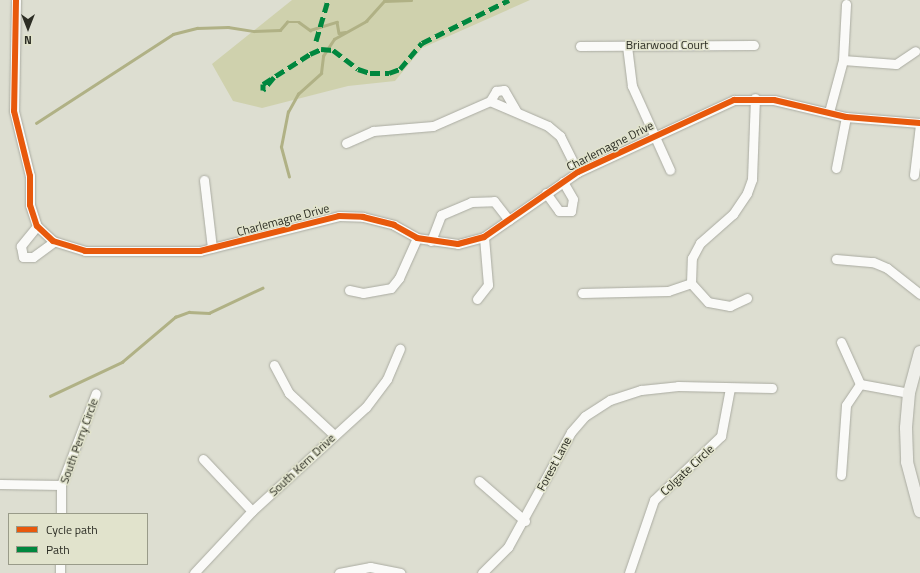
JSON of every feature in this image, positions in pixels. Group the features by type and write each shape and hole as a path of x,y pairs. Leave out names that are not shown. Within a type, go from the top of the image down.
{"main road":[{"path":"920,352 910,393 907,462 920,511"}],"street":[{"name":"Charlemagne Drive","path":"16,0 14,111 30,176 30,205 37,226 54,242 85,251 212,248 339,216 363,217 394,225 417,238 458,244 484,237 578,172 714,106 755,98 829,112 846,117 920,124"},
{"path":"829,112 843,60 846,4"},
{"name":"Briarwood Court","path":"580,46 754,45"},
{"path":"627,46 628,73 670,170"},
{"path":"843,60 896,64 915,51"},
{"path":"346,143 373,131 433,126 490,101 496,91 504,90 516,111"},
{"path":"747,298 730,306 713,304 691,283 692,258 700,243 733,214 747,193 752,179 755,98"},
{"path":"490,101 534,118 560,136 578,172"},
{"path":"836,168 846,117"},
{"path":"914,174 920,124"},
{"path":"204,180 212,248"},
{"path":"546,193 559,211 571,211 573,199 563,182"},
{"path":"431,241 441,215 471,202 494,201 509,220"},
{"path":"37,226 21,246 23,257 33,257 54,242"},
{"path":"477,298 488,285 484,237"},
{"path":"349,290 363,293 391,288 417,238"},
{"path":"836,259 873,262 887,268 920,294"},
{"path":"582,292 668,291 691,283"},
{"path":"841,342 860,384"},
{"name":"South Kern Drive","path":"194,573 252,511 379,391 400,350"},
{"path":"274,366 289,393 334,435"},
{"path":"860,384 910,393"},
{"path":"841,475 846,406 860,384"},
{"name":"Colgate Circle","path":"629,573 654,500 721,436 730,388"},
{"name":"Forest Lane","path":"482,573 508,548 525,521 571,432 585,416 610,400 641,390 772,388"},
{"name":"South Perry Circle","path":"61,513 61,485 96,393"},
{"path":"203,459 252,511"},
{"path":"479,481 525,521"},
{"path":"0,484 61,485"},
{"path":"339,573 370,567 400,573"}],"green space":[{"path":"292,0 530,0 422,48 395,81 348,86 262,108 233,101 212,64"}],"waterway":[{"path":"289,177 281,147 288,112 298,94 321,73 323,56 334,39 366,21 384,1 411,0"},
{"path":"36,123 173,34 197,28 228,27 254,31 280,30 287,22 299,22 310,30 337,22 339,33 345,32"},
{"path":"50,396 122,362 175,317 189,312 209,313 262,288"}],"marked path":[{"path":"316,41 328,0"},
{"path":"274,77 263,90 263,84 310,54 321,49 333,50 358,69 370,73 389,73 400,69 422,43 509,0"}],"cycle path":[{"path":"16,0 14,111 30,176 30,205 37,226 53,241 85,251 200,251 339,216 363,217 394,225 417,238 458,244 484,237 578,172 734,100 774,100 846,117 920,123"}]}
